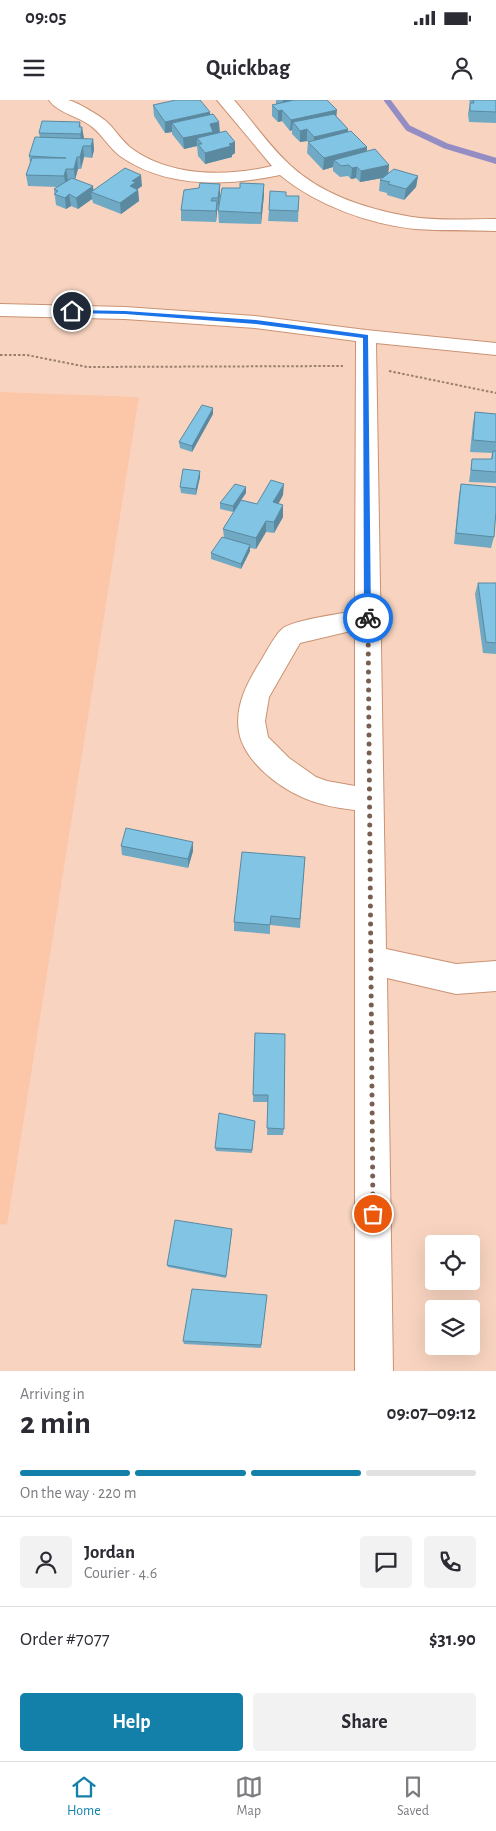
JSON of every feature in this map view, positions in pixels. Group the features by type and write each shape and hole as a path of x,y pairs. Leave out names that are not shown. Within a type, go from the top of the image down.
{"street":[{"path":"57,100 66,107 94,120 103,127 124,151 144,163 174,172 202,177 232,178 284,168"},
{"path":"225,100 284,168 301,183 332,200 372,214 414,223 496,225"},
{"path":"0,310 125,313 218,319 496,349"},
{"path":"366,336 374,1371"},
{"path":"368,618 298,632 292,636 257,692 252,717 254,738 262,751 289,774 313,788 338,795 370,800"},
{"path":"371,960 456,979 496,976"}],"path":[{"path":"0,355 28,355 87,367 366,366 496,392"}],"shaded area":[{"path":"0,392 139,397 7,1225 0,1224"}],"building":[{"path":"176,100 200,100 210,112 165,122 153,105"},
{"path":"294,100 327,100 337,110 291,120 282,110 278,111 272,105"},
{"path":"473,100 496,100 496,112 470,111 470,103 474,103"},
{"path":"213,114 219,122 210,124 213,132 183,138 172,123"},
{"path":"334,114 348,129 314,137 307,129 300,131 293,122"},
{"path":"42,121 80,122 79,127 82,127 81,134 39,133"},
{"path":"226,131 235,142 229,144 231,146 205,153 198,144 202,144 197,138"},
{"path":"351,131 367,147 324,158 308,142"},
{"path":"35,137 93,139 91,146 83,146 80,157 77,157 74,169 66,169 64,176 26,175 32,158 66,158 29,156"},
{"path":"375,149 389,165 361,171 357,167 352,168 349,165 341,166 334,160"},
{"path":"125,168 141,175 132,181 136,182 130,186 138,190 120,203 91,192"},
{"path":"394,169 418,176 406,189 380,180"},
{"path":"72,178 93,186 76,198 69,194 65,198 54,194 58,191 54,189"},
{"path":"200,183 220,184 218,198 212,198 211,201 217,201 216,211 181,210 184,190 199,188"},
{"path":"240,183 264,184 261,213 218,211 222,188 240,188"},
{"path":"270,191 286,192 286,196 299,196 298,211 269,210"},
{"path":"202,405 213,408 192,446 179,442"},
{"path":"475,412 496,414 496,442 473,440"},
{"path":"493,451 496,451 496,472 471,470 472,459 492,459"},
{"path":"183,469 200,471 196,489 180,487"},
{"path":"271,480 284,484 273,502 283,505 274,522 266,521 256,538 223,529 241,500 257,504"},
{"path":"235,484 246,487 233,506 220,503"},
{"path":"461,484 496,487 494,537 456,533"},
{"path":"222,537 250,545 241,564 211,553"},
{"path":"478,583 496,583 496,643 486,642"},
{"path":"126,828 193,842 188,859 121,846"},
{"path":"242,852 305,857 300,919 271,916 270,925 234,922"},
{"path":"255,1033 285,1034 284,1129 267,1128 268,1095 253,1095"},
{"path":"219,1113 255,1121 252,1150 215,1148"},
{"path":"175,1220 232,1229 226,1276 167,1265"},
{"path":"192,1289 267,1295 261,1345 183,1341"}],"waterway":[{"path":"387,100 408,128 446,146 496,161"}],"way so far":[{"path":"368,618 373,1214"}],"route":[{"path":"72,311 256,322 366,336 368,618"}]}
